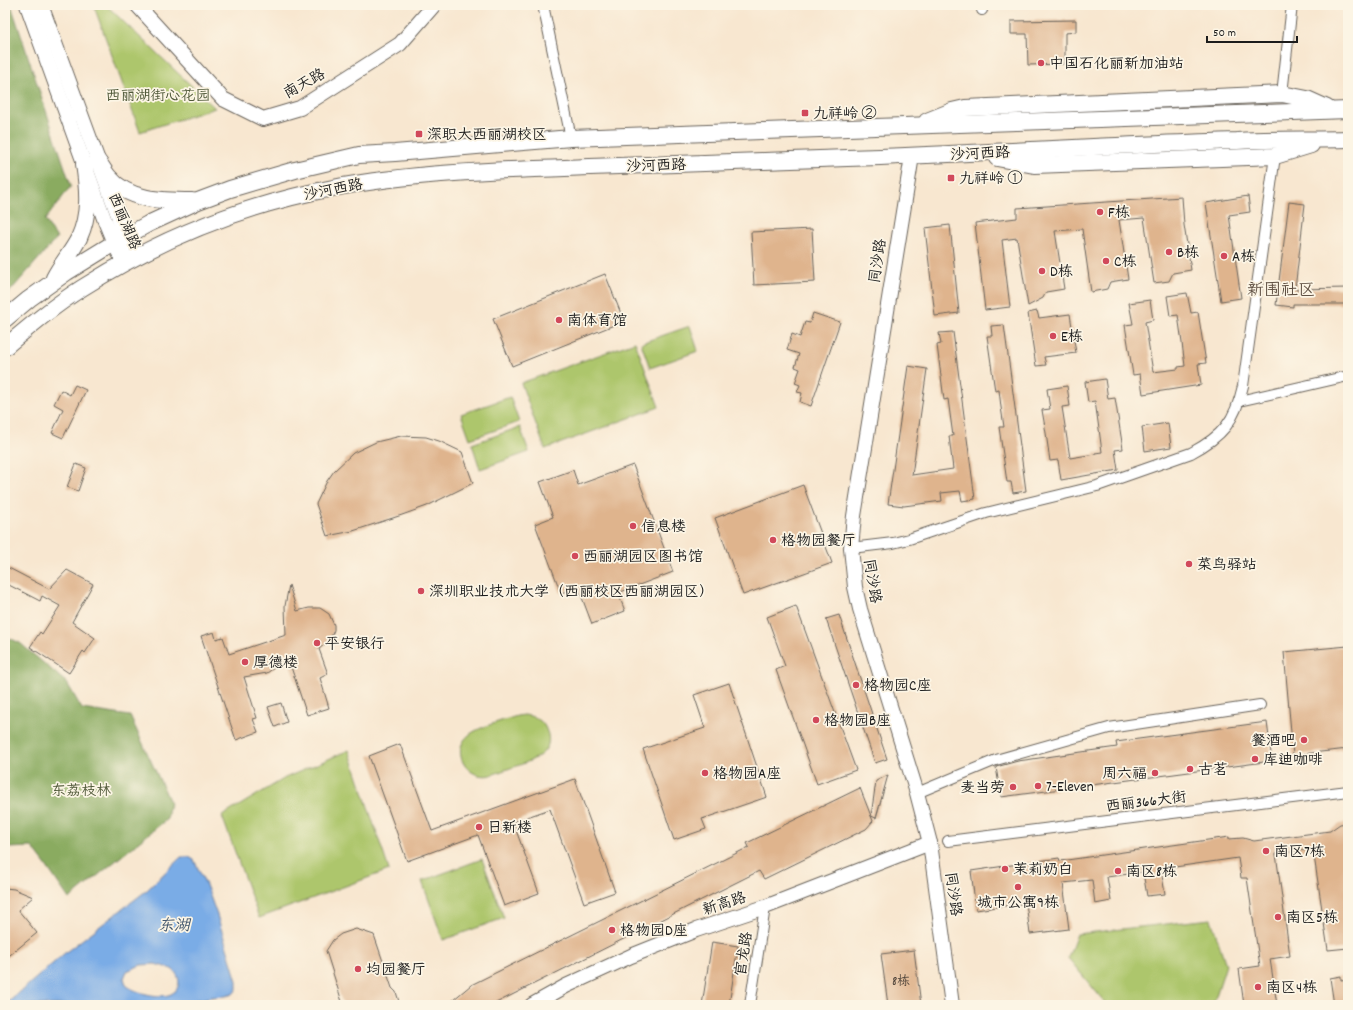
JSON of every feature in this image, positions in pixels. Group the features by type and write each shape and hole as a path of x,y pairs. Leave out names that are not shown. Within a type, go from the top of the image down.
{"main road":[{"path":"918,126 952,111 965,108 1282,94 1340,110"},
{"name":"沙河西路","path":"5,319 67,272 148,224 198,201 262,179 360,155 571,138 1340,110"},
{"path":"972,153 1034,165 1274,156 1318,143 1342,139"},
{"name":"沙河西路","path":"5,347 42,316 79,290 124,263 177,237 238,213 301,195 365,183 398,178 500,170 912,156 1237,140 1342,139"},
{"path":"91,162 121,188 136,196 153,200 198,201"},
{"path":"51,284 79,238 85,222 91,162"}],"street":[{"name":"西丽湖路","path":"27,5 91,162 118,215 119,240 124,263"},
{"name":"西丽湖路","path":"41,5 91,162"},
{"name":"南天路","path":"137,5 223,99 263,119 300,108 400,44 434,5"},
{"path":"543,5 571,138"},
{"path":"1282,94 1292,5"},
{"name":"同沙路","path":"912,156 857,501 851,548 855,587 860,609 917,793 930,843 952,1005"},
{"path":"851,548 893,543 909,539 986,513 1097,486 1191,453 1205,446 1222,431 1234,415 1239,401 1246,367 1274,156"},
{"path":"1239,401 1348,376"},
{"path":"917,793 996,760 1085,734 1109,728 1260,705"},
{"name":"西丽366大街","path":"948,841 1348,791"},
{"name":"新高路","path":"532,1005 578,980 631,956 696,930 765,907 930,843"},
{"name":"官龙路","path":"750,1005 765,907"}],"green space":[{"path":"5,5 11,5 71,186 45,220 57,238 5,297"},
{"name":"西丽湖街心花园","path":"98,5 107,6 215,108 140,132 95,9"},
{"path":"690,326 698,351 650,368 641,343"},
{"path":"635,342 659,407 545,449 521,383"},
{"path":"510,397 519,422 470,439 461,414"},
{"path":"520,427 529,452 480,469 472,444"},
{"name":"东荔枝林","path":"5,636 20,643 67,683 82,709 130,716 170,802 167,819 69,899 32,847 8,848 5,850"},
{"path":"524,715 537,719 546,729 548,744 540,755 528,762 491,775 482,776 475,774 468,769 461,756 461,749 463,742 469,735 492,724"},
{"path":"349,750 389,870 259,918 222,816 285,778"},
{"path":"482,859 504,918 443,940 422,881"},
{"path":"1211,919 1226,965 1213,1005 1107,1005 1068,958 1077,934"}],"water":[{"name":"东湖","path":"181,857 189,857 194,860 206,885 217,915 237,981 237,989 233,994 163,1005 5,1005 66,952 146,891","holes":["155,964 167,967 176,973 179,983 174,992 161,996 142,993 126,985 124,978 127,971 141,965"]}],"building":[{"path":"1076,20 1076,32 1065,33 1065,64 1028,65 1027,34 1011,34 1011,21"},
{"name":"A栋","path":"1248,196 1250,212 1229,215 1241,298 1221,301 1206,203"},
{"path":"1182,197 1184,225 1191,270 1173,273 1169,281 1154,283 1144,218 1119,220 1128,279 1110,282 1107,289 1091,292 1082,229 1055,231 1064,289 1046,292 1043,298 1028,306 1017,238 1002,240 1010,307 985,310 975,223 1017,218 1017,208"},
{"path":"1289,202 1305,204 1295,289 1348,288 1348,304 1293,304 1293,307 1276,305"},
{"path":"950,225 959,313 935,316 925,228"},
{"path":"812,229 815,282 754,285 751,232"},
{"name":"南体育馆","path":"605,274 624,321 512,366 493,319"},
{"path":"1187,293 1191,313 1198,312 1206,363 1198,364 1201,385 1143,394 1140,374 1133,375 1125,325 1133,324 1129,303 1150,300 1153,320 1145,322 1153,372 1178,369 1178,367 1185,366 1178,315 1170,316 1167,296"},
{"name":"E栋","path":"1037,311 1039,318 1070,314 1076,353 1044,357 1046,365 1036,366 1028,313"},
{"path":"813,313 840,322 811,406 800,402 802,393 797,392 800,385 795,383 800,369 795,367 799,354 787,350 792,334 800,337 805,322 810,323"},
{"path":"1004,325 1026,491 1013,493 1011,482 1007,482 999,427 1004,427 999,390 995,391 987,336 992,336 991,326"},
{"path":"953,332 975,499 962,501 960,491 941,493 942,501 904,506 888,504 908,366 927,369 912,475 953,469 949,436 953,436 948,399 944,400 937,345 941,344 939,333"},
{"path":"1105,379 1108,399 1115,398 1123,449 1115,450 1118,470 1061,480 1058,460 1050,461 1042,410 1050,409 1047,389 1067,386 1070,406 1062,407 1070,458 1095,454 1102,452 1099,429 1095,401 1088,402 1085,382"},
{"path":"75,385 86,390 63,438 52,433 63,409 54,404 61,390 70,395"},
{"path":"1168,423 1171,447 1145,451 1142,427"},
{"path":"401,436 426,437 439,441 462,452 473,483 427,506 353,531 327,536 316,504 327,481 334,471 353,453 376,442"},
{"path":"76,464 86,468 78,491 67,487"},
{"path":"633,465 673,572 618,593 625,611 592,624 578,587 561,593 535,524 553,517 540,482 573,470 578,485"},
{"name":"格物园餐厅","path":"803,485 832,563 743,595 715,518"},
{"path":"5,566 49,589 67,570 93,584 72,622 95,638 85,653 83,651 69,673 30,647 40,632 42,634 60,606 42,596 40,601 5,583"},
{"name":"厚德楼","path":"289,585 297,611 309,608 320,608 329,614 334,625 334,630 328,642 319,649 328,674 320,678 329,708 307,715 288,658 267,673 244,677 257,718 253,719 258,732 236,740 201,636 214,632 216,639 223,637 229,654 286,635 285,606"},
{"name":"格物园B座","path":"796,606 856,770 817,784 776,670 785,666 767,617"},
{"path":"839,615 887,759 875,763 826,619"},
{"path":"1348,646 1348,749 1293,755 1284,652"},
{"name":"格物园A座","path":"729,683 767,797 702,819 706,829 674,840 643,749 705,728 694,695"},
{"path":"281,703 287,722 275,727 268,707"},
{"path":"1267,722 1272,761 1001,797 996,767 1018,761 1117,747 1116,742"},
{"name":"日新楼","path":"400,744 432,831 575,779 615,892 584,903 550,809 513,822 539,893 504,906 478,835 407,861 369,756"},
{"path":"888,775 876,818 871,816 876,781"},
{"name":"格物园D座","path":"860,788 873,821 866,829 764,879 759,871 492,1005 447,1005 471,985 749,847 747,843"},
{"path":"1347,823 1348,948 1328,950 1313,849 1276,854 1290,956 1270,959 1277,1005 1244,1005 1239,969 1260,966 1247,878 1241,878 1238,858 1161,869 1165,894 1147,896 1143,872 1107,877 1111,901 1095,904 1092,880 1063,883 1069,929 1030,934 1026,903 976,910 971,871 1059,858 1060,861 1229,837 1229,839 1243,838 1254,841 1330,831 1340,824"},
{"path":"5,888 14,889 33,897 18,910 37,933 5,959"},
{"name":"均园餐厅","path":"356,929 374,935 392,988 396,992 400,1005 343,1005 326,951 333,940 341,934"},
{"path":"712,942 738,946 729,1005 702,1005"},
{"path":"914,950 921,1005 888,1005 881,954"},
{"path":"1341,976 1341,980 1348,979 1348,1005 1334,1005 1330,978"}],"place":[{"name":"中国石化丽新加油站","path":"1041,63"},
{"name":"九祥岭 ②","path":"805,113"},
{"name":"深职大西丽湖校区","path":"419,134"},
{"name":"九祥岭 ①","path":"951,178"},
{"name":"F栋","path":"1100,212"},
{"name":"B栋","path":"1169,252"},
{"name":"A栋","path":"1224,256"},
{"name":"C栋","path":"1106,261"},
{"name":"D栋","path":"1042,271"},
{"name":"南体育馆","path":"559,320"},
{"name":"E栋","path":"1053,336"},
{"name":"信息楼","path":"633,526"},
{"name":"格物园餐厅","path":"773,540"},
{"name":"西丽湖园区图书馆","path":"575,556"},
{"name":"菜鸟驿站","path":"1189,564"},
{"name":"深圳职业技术大学（西丽校区西丽湖园区）","path":"421,591"},
{"name":"平安银行","path":"317,643"},
{"name":"厚德楼","path":"245,662"},
{"name":"格物园C座","path":"856,685"},
{"name":"格物园B座","path":"816,720"},
{"name":"餐酒吧","path":"1304,740"},
{"name":"库迪咖啡","path":"1255,759"},
{"name":"古茗","path":"1190,769"},
{"name":"格物园A座","path":"705,773"},
{"name":"周六福","path":"1155,773"},
{"name":"7-Eleven","path":"1038,786"},
{"name":"麦当劳","path":"1013,787"},
{"name":"日新楼","path":"479,827"},
{"name":"南区7栋","path":"1266,851"},
{"name":"茉莉奶白","path":"1005,869"},
{"name":"南区8栋","path":"1118,871"},
{"name":"城市公寓9栋","path":"1018,887"},
{"name":"南区5栋","path":"1278,917"},
{"name":"格物园D座","path":"612,930"},
{"name":"均园餐厅","path":"358,969"},
{"name":"南区4栋","path":"1258,987"}],"district":[{"name":"新围社区","path":"1281,289"}]}
